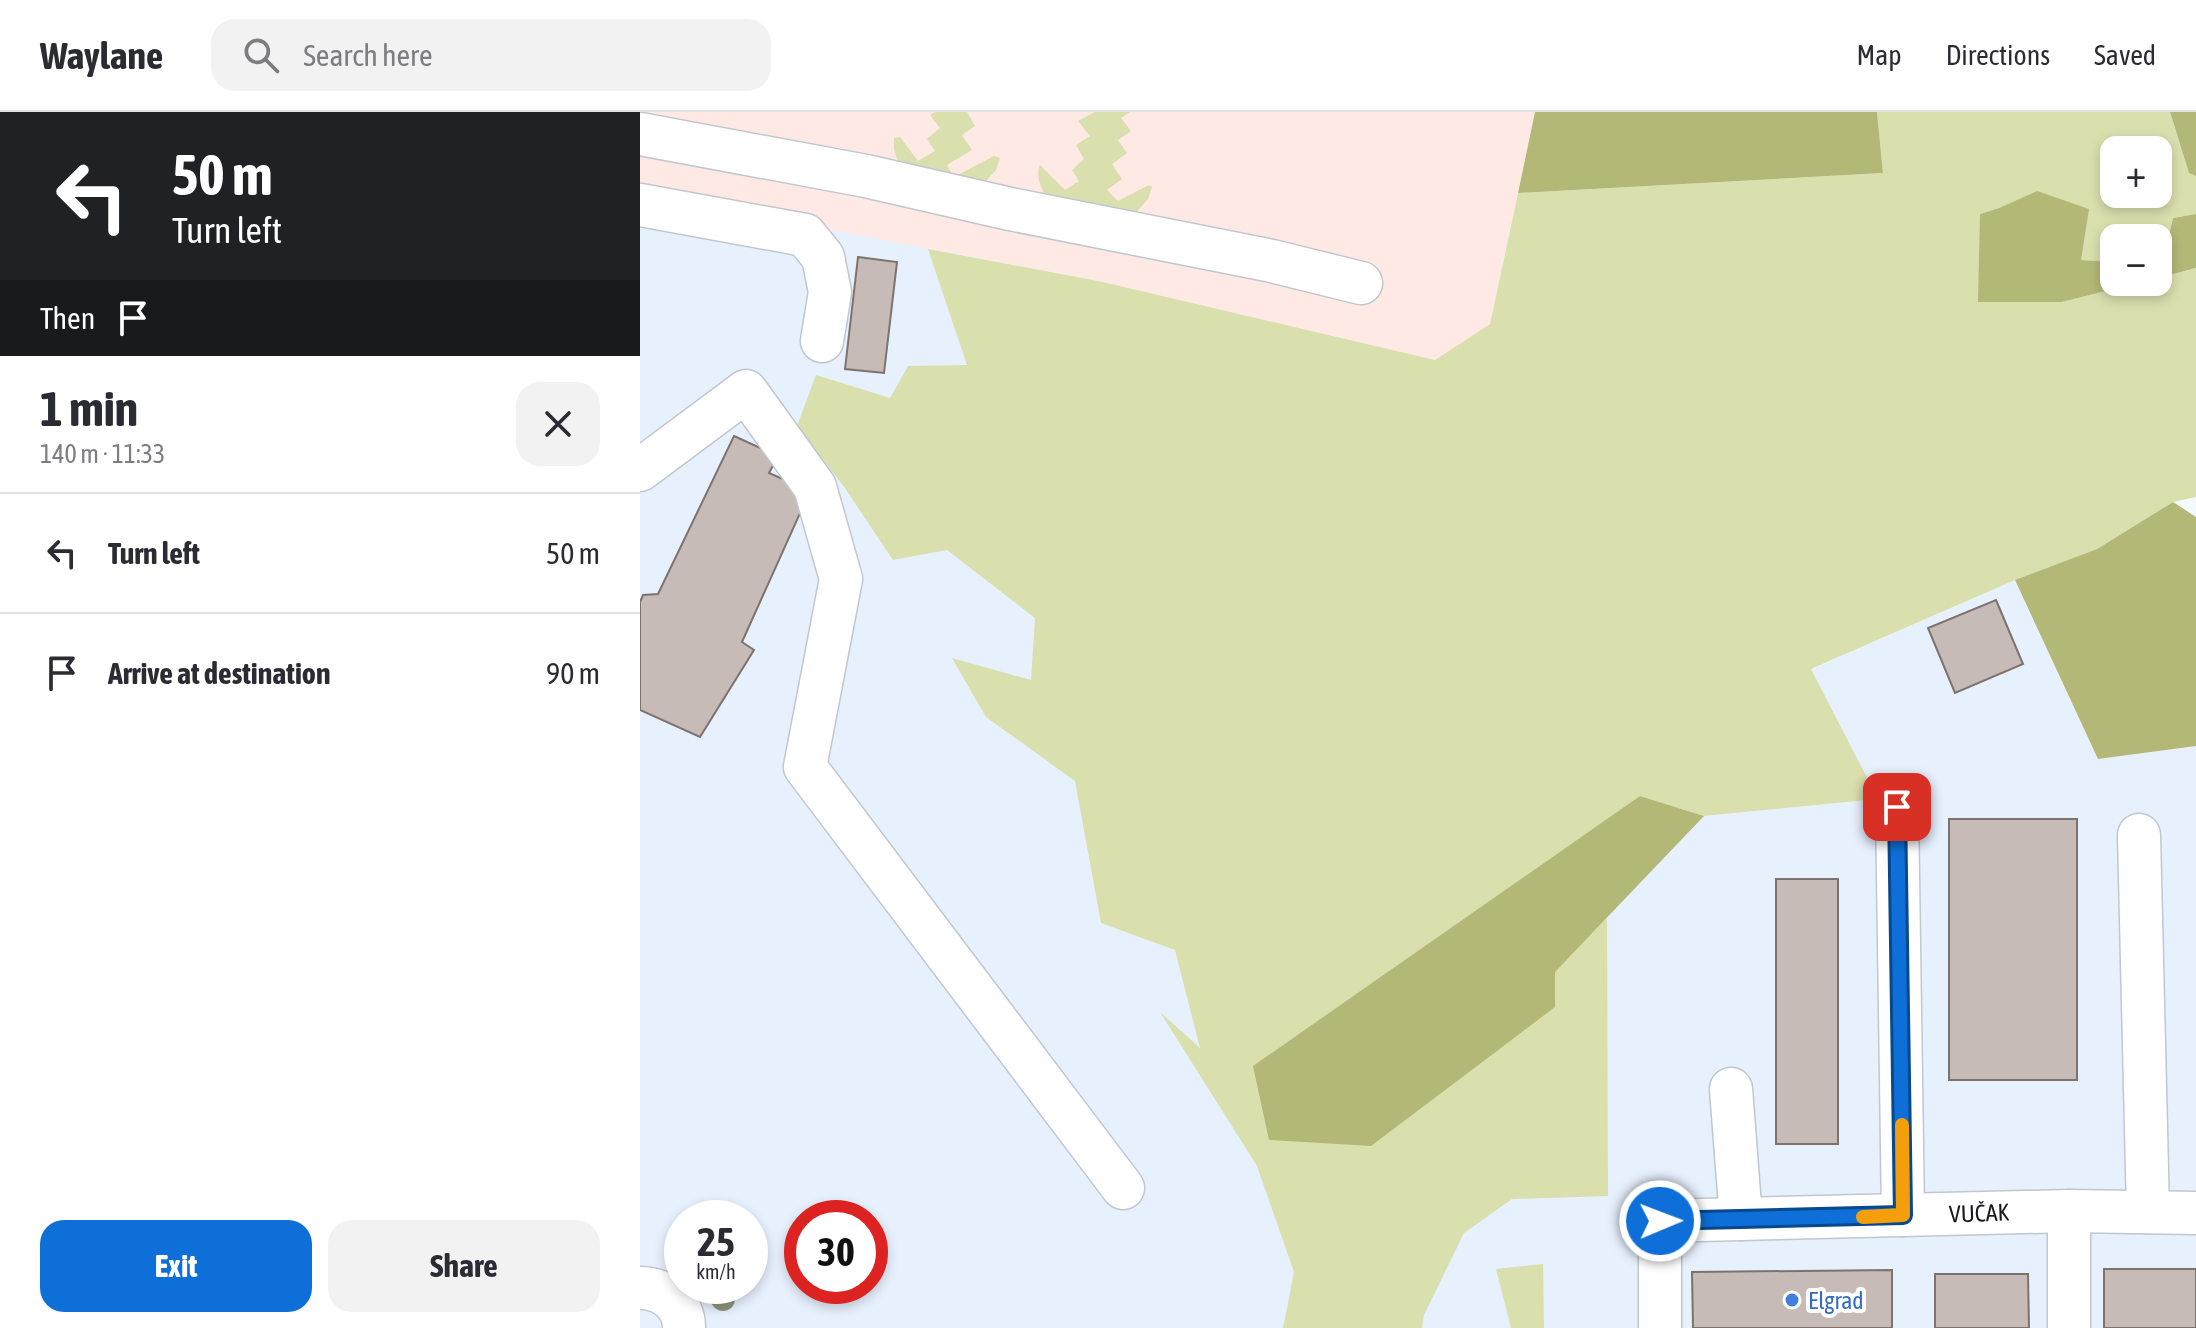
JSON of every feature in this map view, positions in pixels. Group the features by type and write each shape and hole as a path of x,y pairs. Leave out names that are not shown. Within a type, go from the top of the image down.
{"street":[{"path":"640,134 866,176 1039,215 1272,261 1361,283"},
{"path":"640,205 805,235 823,257 830,292 822,341"},
{"path":"640,470 746,391 815,487 841,579 805,767 1123,1188"},
{"path":"1897,807 1903,1215"},
{"path":"2139,835 2148,1212"},
{"path":"1731,1089 1741,1219"},
{"path":"2069,1211 2069,1328"},
{"name":"VUČAK","path":"1660,1328 1660,1221 2069,1211 2196,1213"},
{"path":"640,1288 653,1288 675,1301 684,1318 684,1328"}],"shaded area":[{"path":"640,112 1535,112 1490,324 1435,360 1103,282 640,193"},
{"path":"640,193 1103,282 1554,972 1704,816 1877,799 1810,670 2015,580 2098,759 2196,746 2196,1328 640,1328"}],"green space":[{"path":"935,112 967,112 975,126 962,135 972,150 947,165 954,177 994,156 1000,158 996,170 982,185 899,165 894,138 900,137 918,161 935,151 927,139 940,128 930,115"},
{"path":"1095,112 1130,112 1121,118 1131,131 1118,140 1127,153 1112,164 1122,179 1107,190 1118,201 1149,185 1152,187 1148,199 1134,215 1049,201 1042,188 1038,174 1040,165 1065,190 1079,181 1072,170 1084,159 1076,145 1090,136 1078,121"},
{"path":"1535,112 1877,112 1883,173 1518,193"},
{"path":"1877,112 2170,112 2189,173 2196,176 2196,214 2173,218 2171,224 2100,224 2100,261 2080,260 2037,191 1980,214 2062,302 2100,292 2100,296 2172,296 2172,274 2196,268 2196,497 2173,502 2097,549 2015,580 1811,669 1878,799 1704,816 1640,796 1554,972 1607,918 1608,1196 1512,1199 1464,1233 1424,1315 1422,1328 1283,1328 1294,1272 1257,1166 1160,1012 1200,1048 1175,950 1101,923 1075,781 986,717 952,658 1031,680 1035,618 947,550 893,560 845,488 797,426 816,375 890,398 908,366 967,365 928,249 1103,282 1435,360 1490,324 1518,193 1883,173"},
{"path":"2170,112 2196,112 2196,176 2189,173"},
{"path":"2037,191 2089,209 2081,260 2100,261 2100,292 2062,302 1978,302 1980,214"},
{"path":"2196,214 2196,268 2172,274 2172,224 2173,218"},
{"path":"2173,502 2196,517 2196,746 2098,759 2015,580 2097,549"},
{"path":"1640,796 1704,816 1555,972 1555,1007 1371,1146 1269,1140 1253,1066"},
{"path":"1543,1264 1544,1328 1511,1328 1496,1269"}],"building":[{"path":"858,257 897,262 884,373 845,369"},
{"path":"734,436 778,456 769,473 810,491 742,642 754,650 700,737 640,710 640,602 643,595 658,594"},
{"path":"1996,600 2023,664 1955,693 1928,628"},
{"path":"1949,819 2077,819 2077,1080 1949,1080"},
{"path":"1776,879 1838,879 1838,1144 1776,1144"},
{"path":"2104,1269 2196,1269 2196,1328 2104,1328"},
{"name":"Elgrad","path":"1892,1270 1892,1328 1693,1328 1692,1272"},
{"path":"1935,1274 2028,1274 2029,1328 1935,1328"}],"slow traffic":[{"path":"1863,1217 1903,1215 1902,1125"}],"place":[{"name":"Elgrad","path":"1792,1300"}],"route":[{"path":"1660,1221 1903,1215 1897,807"}]}
